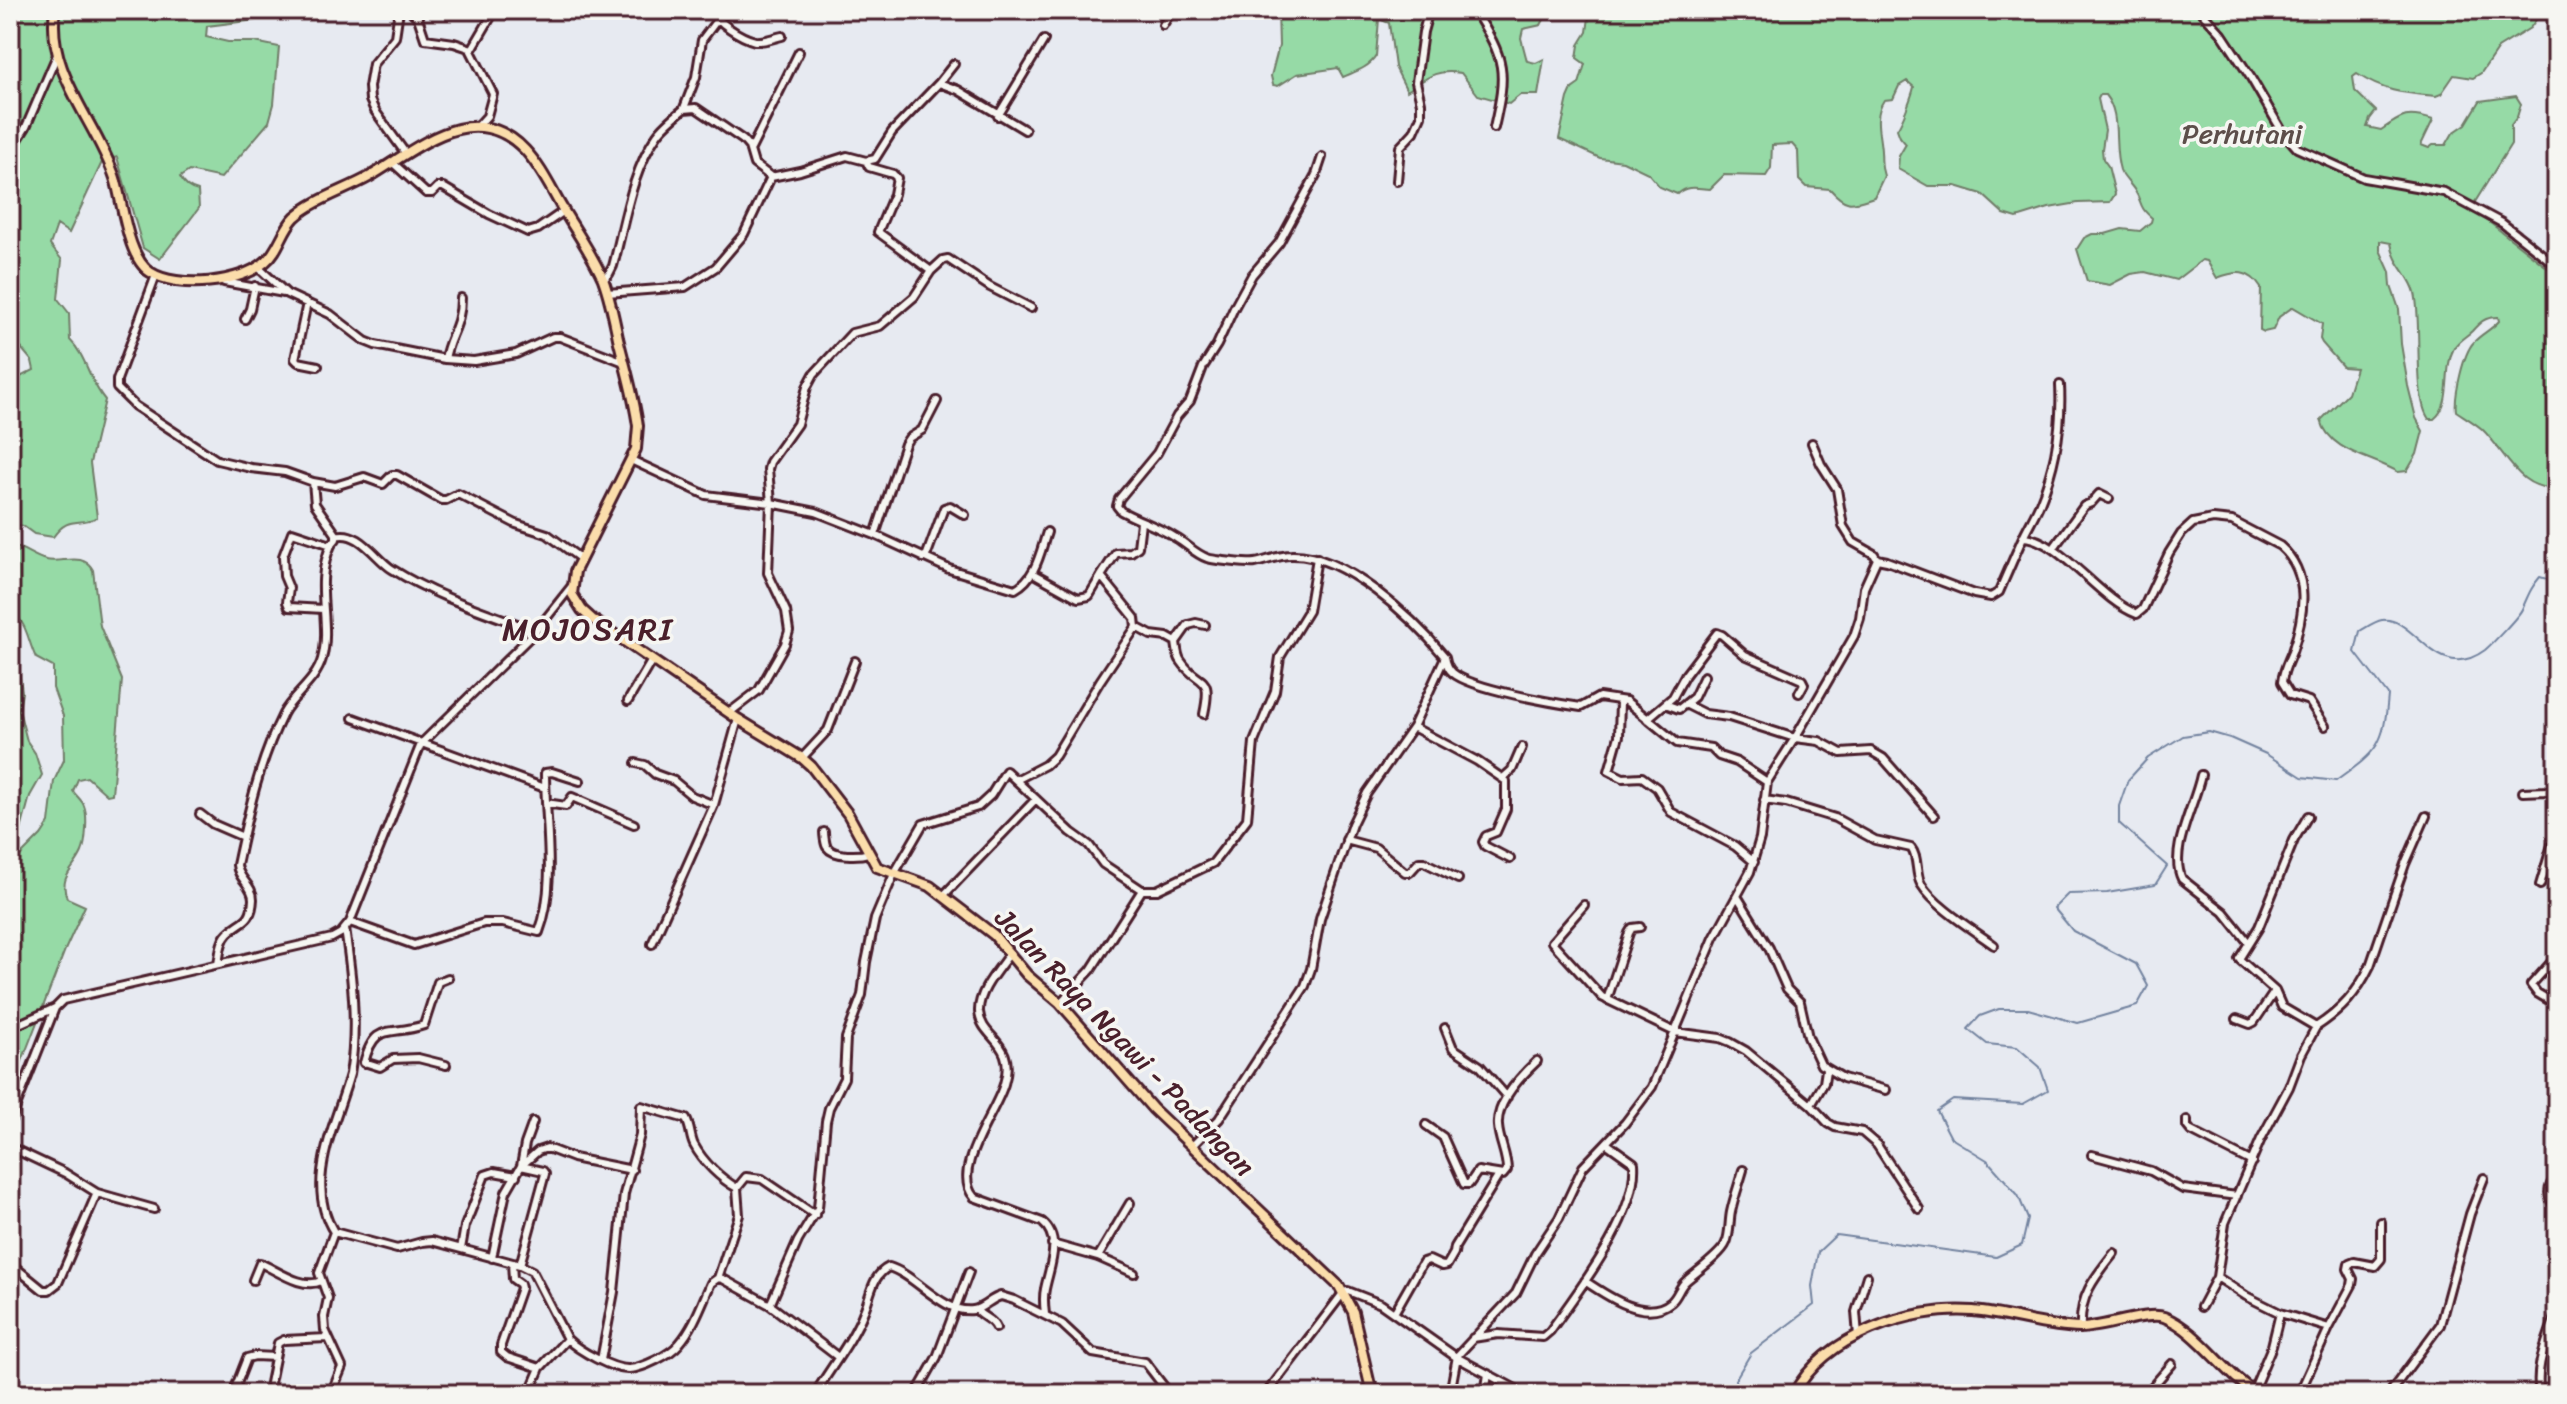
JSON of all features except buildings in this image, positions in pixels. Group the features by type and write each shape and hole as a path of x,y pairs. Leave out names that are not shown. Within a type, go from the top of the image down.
{"highway":[{"path":"55,10 53,37 57,55 112,171 137,257 156,275 192,283 218,281 258,267 269,258 286,229 302,212 446,131 477,127 508,136 524,150 564,211 603,280 639,434 631,460 581,559 571,587"},
{"name":"Jalan Raya Ngawi - Padangan","path":"571,587 574,599 586,614 729,713 802,758 848,814 877,867 917,879 944,895 994,935 1027,975 1060,1003 1134,1088 1344,1292 1353,1312 1372,1390"},
{"path":"1796,1391 1812,1366 1858,1336 1908,1318 1957,1311 2081,1328 2164,1317 2180,1326 2256,1393"}],"street":[{"path":"399,10 395,37 373,64 369,87 375,111 406,154"},
{"path":"410,10 418,18 425,39 472,49"},
{"path":"477,127 487,116 493,94 471,55 495,10"},
{"path":"712,10 717,20 757,41 782,36"},
{"path":"1163,25 1172,10"},
{"path":"1397,181 1400,147 1414,132 1421,116 1416,82 1429,10"},
{"path":"1474,10 1486,29 1502,68 1502,91 1494,128"},
{"path":"2200,10 2222,34 2282,131 2297,148 2364,178 2444,192 2502,223 2557,266"},
{"path":"684,109 696,77 702,40 717,20"},
{"path":"998,116 1044,40"},
{"path":"750,150 799,52"},
{"path":"10,152 26,127 57,55"},
{"path":"603,280 613,266 634,182 645,156 657,134 684,109 696,108 743,140 754,164 771,177 847,156 872,161 892,132 954,64"},
{"path":"939,83 958,90 1025,130"},
{"path":"1322,157 1316,175 1279,243 1252,275 1234,308 1203,367 1190,401 1177,416 1157,453 1119,499 1118,509 1174,536 1200,555 1211,559 1248,564 1286,555 1317,558 1365,582 1418,628 1445,657 1455,674 1500,690 1581,707 1599,697 1629,703 1677,743 1711,748 1719,756 1737,762 1767,782"},
{"path":"866,161 869,167 897,178 894,194 878,232 931,271"},
{"path":"393,163 426,193 443,187 528,232 538,229 564,211"},
{"path":"607,293 680,289 716,267 744,234 771,177"},
{"path":"729,713 759,690 788,637 786,611 768,573 769,466 794,430 814,374 852,333 880,326 914,297 931,271 943,260 948,259 990,287 1031,308"},
{"path":"258,267 287,294"},
{"path":"156,275 117,380 119,391 135,406 217,460 285,472 313,482 339,486 364,477 383,484 392,475 397,475 441,500 458,494 516,524 547,534 581,559"},
{"path":"218,281 287,294 339,319 370,344 445,359 474,361 503,357 553,337 624,362"},
{"path":"245,319 255,286"},
{"path":"445,359 448,343 458,326 461,298"},
{"path":"307,303 295,359 318,366"},
{"path":"1812,443 1837,489 1843,526 1853,542 1877,559 1974,594 1994,597 2038,509 2059,426 2060,385"},
{"path":"875,535 905,444 922,430 937,401"},
{"path":"631,460 706,495 816,512 956,572 1015,589 1033,573 1047,532"},
{"path":"313,482 315,504 336,536"},
{"path":"2053,549 2084,506 2099,494 2109,499"},
{"path":"923,558 944,508 950,506 965,515"},
{"path":"2023,537 2036,539 2053,549 2089,581 2137,614 2143,609 2181,534 2193,523 2213,519 2232,521 2280,546 2299,576 2304,603 2282,682 2290,695 2309,701 2325,726"},
{"path":"1033,573 1074,597 1089,596 1116,553 1131,552 1138,547 1141,522"},
{"path":"323,609 297,609 287,604 289,588 284,576 284,553 290,533 294,531 331,545"},
{"path":"336,536 343,535 369,546 393,570 457,601 536,631"},
{"path":"218,964 224,939 231,930 245,922 253,901 251,889 237,870 259,770 284,714 322,660 321,584 336,536"},
{"path":"770,1305 819,1201 827,1114 844,1078 846,1038 862,995 873,923 894,874 923,824 978,807 991,795 1006,771 1089,845 1108,868 1142,890 1157,890 1213,863 1247,819 1254,742 1275,691 1280,657 1308,611 1317,558"},
{"path":"1450,1394 1456,1357 1520,1288 1583,1167 1649,1092 1714,938 1754,862 1767,782 1854,636 1864,588 1877,559"},
{"path":"1016,780 1045,765 1055,756 1136,627 1135,618 1101,576"},
{"path":"331,1394 342,1367 327,1338 324,1324 328,1298 319,1270 334,1232 323,1209 321,1174 353,1059 353,980 348,925 421,744 536,631 571,587"},
{"path":"1204,714 1208,693 1206,684 1180,660 1176,642 1188,625 1205,625"},
{"path":"1136,627 1176,642"},
{"path":"1647,719 1673,697 1718,633 1745,655 1802,680 1804,684 1799,693"},
{"path":"1192,1146 1219,1119 1305,986 1320,919 1346,840 1367,793 1413,727 1445,657"},
{"path":"628,701 652,660"},
{"path":"802,758 828,730 855,661"},
{"path":"1665,704 1677,709 1685,704 1696,694 1704,676"},
{"path":"1620,701 1619,736 1609,771 1623,778 1642,777 1659,791 1669,810 1735,846 1754,862"},
{"path":"1685,704 1705,714 1729,717 1795,738 1819,741 1841,753 1859,750 1876,753 1934,816"},
{"path":"353,718 545,788"},
{"path":"652,944 714,805 738,719"},
{"path":"1413,727 1477,761 1507,783 1506,809 1496,832 1486,836 1483,842 1510,859"},
{"path":"1503,778 1512,770 1522,747"},
{"path":"636,763 674,781 692,796 714,805"},
{"path":"348,925 414,945 484,923 503,923 539,932 546,904 546,771 580,781"},
{"path":"2201,775 2178,851 2178,871 2182,879 2224,912 2248,942"},
{"path":"2523,792 2547,791 2557,796"},
{"path":"546,803 566,806 572,797 634,824"},
{"path":"944,895 1036,799"},
{"path":"1764,800 1786,803 1835,818 1875,840 1911,848 1915,853 1922,885 1942,906 1994,945"},
{"path":"200,814 213,824 243,837"},
{"path":"2308,816 2294,840 2259,927 2239,961 2275,991 2282,1007 2316,1027"},
{"path":"2201,1307 2217,1277 2222,1233 2264,1131 2289,1087 2316,1027 2351,999 2367,973 2405,864 2426,816"},
{"path":"824,832 826,844 831,850 854,855 869,853"},
{"path":"2540,885 2557,837"},
{"path":"1346,840 1376,848 1405,872 1410,872 1422,861 1458,879"},
{"path":"1060,1003 1091,970 1142,890"},
{"path":"1737,896 1769,948 1787,989 1800,1002 1817,1059 1826,1070 1843,1078 1886,1090"},
{"path":"1584,905 1552,942 1597,993 1675,1032 1720,1038 1746,1051 1832,1126 1862,1132 1877,1145 1919,1209"},
{"path":"10,1028 68,999 332,938 348,925"},
{"path":"1607,1000 1629,933 1632,928 1640,927"},
{"path":"1010,953 980,1003 979,1015 1000,1046 1008,1065 1001,1093 968,1164 968,1190 974,1197 1048,1227 1053,1260 1044,1297 1045,1314"},
{"path":"2557,956 2531,985 2537,993 2557,1005"},
{"path":"364,1063 369,1043 376,1036 424,1025 438,982 448,978"},
{"path":"2237,1019 2251,1024 2254,1022 2275,991"},
{"path":"10,1122 55,1008"},
{"path":"1445,1028 1453,1048 1480,1066 1507,1097"},
{"path":"353,1059 380,1067 393,1059 418,1058 446,1065"},
{"path":"1426,1125 1443,1137 1464,1184 1469,1184 1478,1171 1499,1175 1505,1173 1507,1167 1498,1125 1514,1085 1537,1061"},
{"path":"1811,1105 1824,1083 1826,1070"},
{"path":"601,1360 614,1292 624,1194 640,1135 639,1108 643,1105 686,1119 692,1141 699,1151 722,1177 737,1188"},
{"path":"2187,1120 2191,1131 2252,1162"},
{"path":"492,1258 508,1184 521,1166 533,1122"},
{"path":"1473,1338 1498,1334 1543,1337 1585,1281 1607,1246 1633,1188 1634,1163 1606,1143"},
{"path":"10,1147 65,1173 97,1193 154,1209"},
{"path":"521,1166 538,1151 547,1148 573,1158 632,1170"},
{"path":"2092,1155 2151,1171 2183,1189 2237,1196"},
{"path":"520,1265 545,1178 543,1171 521,1166"},
{"path":"1585,1281 1615,1301 1630,1306 1657,1308 1667,1305 1684,1283 1726,1245 1731,1212 1743,1170"},
{"path":"461,1249 465,1226 485,1175 494,1172 516,1176"},
{"path":"1394,1313 1423,1262 1429,1260 1447,1265 1499,1175"},
{"path":"2557,1176 2549,1192 2550,1201 2557,1208"},
{"path":"334,1232 393,1249 427,1241 520,1265 534,1274 567,1339 601,1360 629,1369 667,1356 682,1341 711,1283 718,1278 739,1215 737,1188 746,1177 758,1177 815,1215"},
{"path":"2389,1394 2440,1325 2470,1214 2484,1178"},
{"path":"10,1263 43,1290 49,1290 58,1283 97,1193"},
{"path":"1098,1257 1130,1203"},
{"path":"2299,1394 2353,1283 2349,1264 2375,1266 2381,1259 2381,1222"},
{"path":"1052,1244 1098,1257 1134,1273"},
{"path":"2081,1328 2080,1310 2086,1294 2094,1278 2114,1253"},
{"path":"253,1280 260,1263 305,1283 315,1285 321,1281"},
{"path":"512,1263 513,1279 521,1288 500,1349 507,1357 540,1368"},
{"path":"815,1394 859,1323 874,1284 889,1267 931,1294 967,1310 977,1310 1001,1296 1045,1314 1062,1324 1093,1353 1145,1362 1165,1388 1165,1394"},
{"path":"916,1394 937,1357 969,1272"},
{"path":"1858,1336 1856,1312 1867,1276"},
{"path":"2217,1277 2280,1313 2329,1328"},
{"path":"718,1278 734,1283 770,1305 838,1357"},
{"path":"1266,1394 1344,1292 1352,1291 1374,1299 1456,1357 1525,1394"},
{"path":"977,1310 996,1328"},
{"path":"2540,1394 2537,1379 2539,1363 2554,1330 2557,1310"},
{"path":"2256,1393 2280,1313"},
{"path":"282,1394 270,1385 281,1341 327,1338"},
{"path":"529,1394 540,1368 567,1339"},
{"path":"236,1386 247,1358 275,1357"},
{"path":"2146,1394 2172,1364"},
{"path":"1485,1394 1488,1374"},
{"path":"1510,1394 1514,1386"},
{"path":"1372,1390 1391,1394"}],"green space":[{"path":"10,10 280,10 256,20 207,26 206,37 279,47 274,104 269,122 221,178 189,171 180,177 187,186 198,191 199,208 160,259 143,248 117,157 102,162 69,233 57,225 50,245 62,260 58,299 69,313 70,340 105,400 90,463 97,517 69,523 53,537 34,534 23,526 10,523 10,382 34,370 32,361 17,343 10,343"},
{"path":"1278,10 1549,10 1541,25 1523,29 1521,38 1527,61 1536,63 1544,59 1538,95 1520,95 1509,104 1478,95 1461,73 1452,72 1432,75 1407,91 1395,67 1389,23 1379,19 1376,56 1365,67 1343,77 1338,68 1297,74 1278,86 1273,85 1271,76 1279,46"},
{"name":"Perhutani","path":"1590,10 2543,10 2530,28 2498,48 2481,73 2473,78 2454,75 2441,94 2436,96 2395,91 2357,74 2353,77 2355,91 2376,111 2367,127 2381,130 2400,118 2411,116 2433,120 2421,145 2429,148 2446,145 2453,133 2466,124 2480,101 2516,96 2521,104 2511,125 2511,144 2475,202 2475,211 2557,278 2557,488 2544,487 2523,477 2482,429 2456,411 2458,386 2466,355 2474,342 2499,321 2498,317 2483,321 2456,345 2449,366 2444,404 2434,419 2429,419 2424,409 2419,378 2415,293 2395,258 2391,243 2380,241 2380,250 2390,272 2399,309 2408,386 2416,418 2423,431 2417,454 2407,471 2398,472 2333,440 2321,420 2348,393 2356,368 2343,367 2320,339 2322,324 2293,307 2279,317 2273,330 2260,330 2261,288 2252,277 2236,273 2217,278 2207,261 2202,260 2176,280 2145,272 2131,274 2110,285 2087,281 2077,249 2084,238 2122,229 2140,231 2152,218 2120,170 2115,121 2105,95 2100,95 2098,99 2105,130 2103,159 2108,166 2115,194 2110,202 2078,203 2017,218 2004,214 1982,194 1956,186 1928,186 1898,169 1899,156 1906,144 1897,129 1914,87 1907,81 1899,86 1893,99 1884,100 1879,112 1884,176 1874,197 1850,203 1830,189 1806,187 1799,180 1798,151 1792,144 1772,145 1771,168 1766,176 1724,175 1710,189 1688,188 1677,194 1660,187 1648,173 1623,161 1600,158 1559,139 1568,98 1572,89 1579,84 1585,64 1577,58 1579,45 1587,32"},
{"path":"10,545 46,560 78,560 89,564 93,570 100,626 122,680 112,794 107,795 87,777 78,779 73,791 85,810 85,836 82,852 66,878 65,890 67,898 85,906 10,1092 10,866 49,823 54,781 64,760 63,716 53,688 53,667 36,658 24,626 10,608"},
{"path":"10,635 15,641 22,692 19,710 27,741 35,753 42,775 30,796 21,830 10,842"}],"waterway":[{"path":"299,10 303,17 321,10"},
{"path":"1764,1394 1741,1393 1735,1380 1751,1353 1814,1305 1812,1286 1818,1252 1836,1235 1996,1257 2022,1245 2028,1219 2018,1195 1987,1160 1951,1138 1937,1111 1953,1100 2023,1104 2048,1090 2040,1067 2017,1047 1987,1044 1968,1029 1980,1016 1999,1009 2028,1009 2078,1023 2137,1006 2148,986 2136,964 2073,931 2054,908 2068,894 2107,893 2155,885 2167,866 2119,823 2119,806 2128,780 2148,758 2183,736 2209,732 2266,754 2302,777 2336,781 2376,746 2384,726 2388,695 2355,652 2360,631 2382,620 2394,621 2440,655 2453,660 2468,659 2485,650 2520,613 2540,577 2557,582"}],"district":[{"name":"MOJOSARI","path":"588,629"}]}
